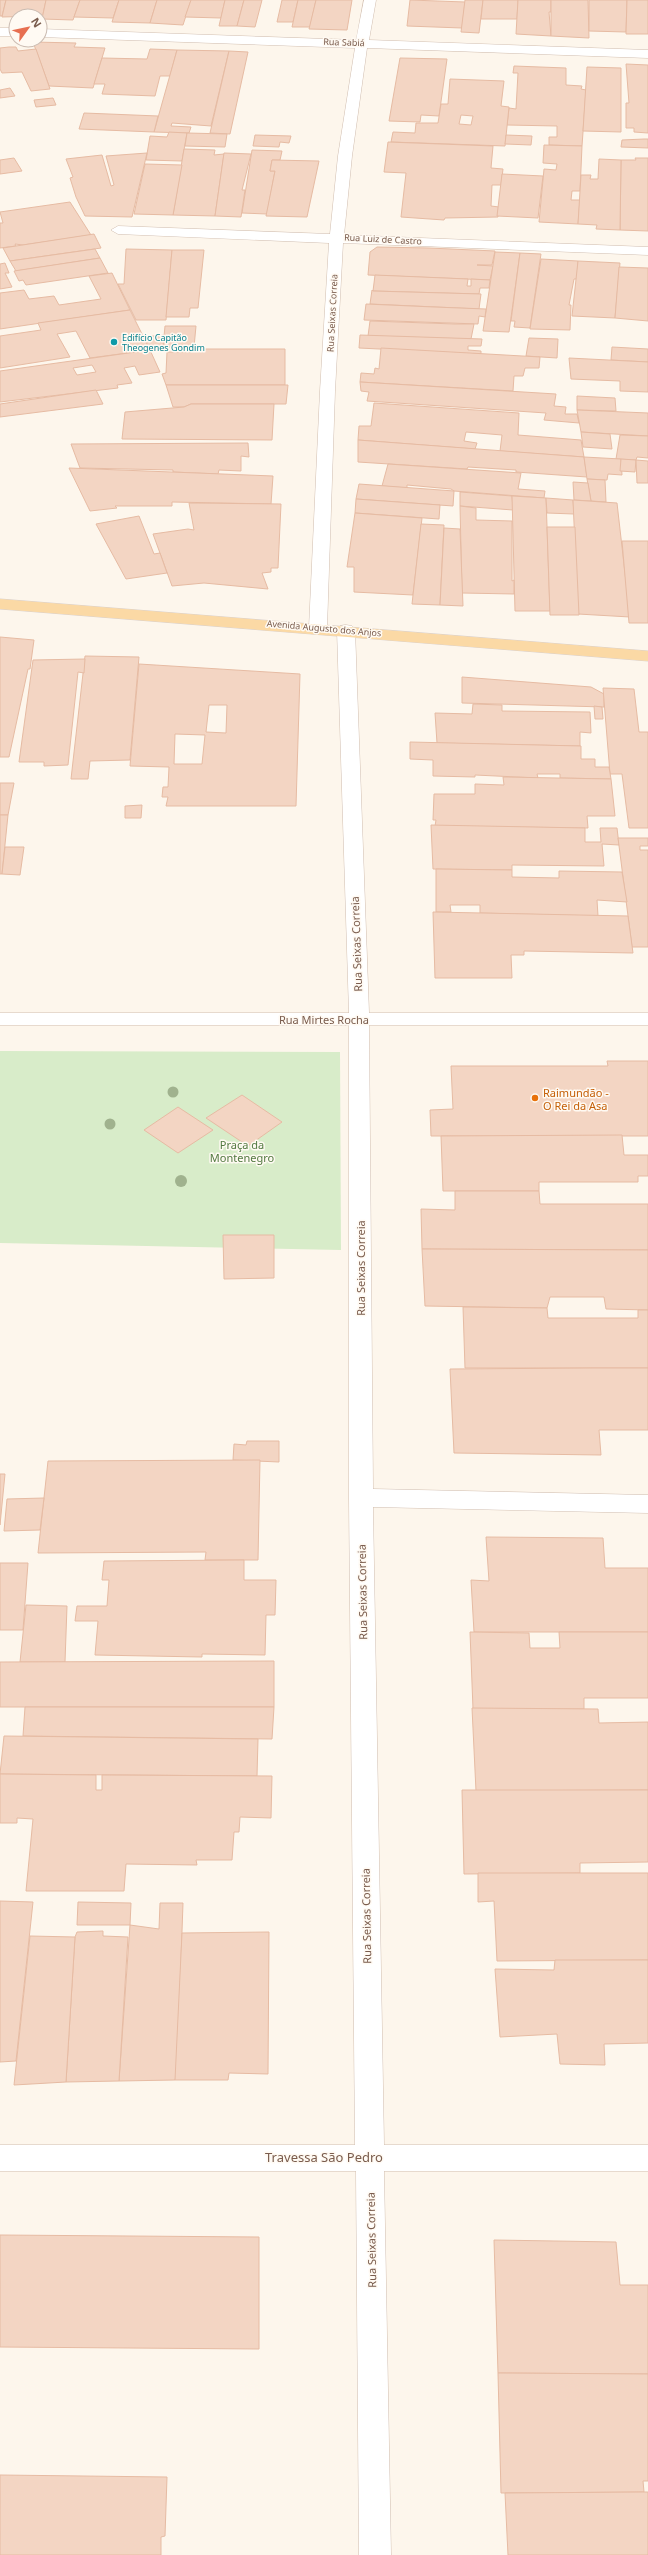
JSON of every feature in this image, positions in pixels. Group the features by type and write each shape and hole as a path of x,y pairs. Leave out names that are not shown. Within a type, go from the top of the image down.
{"main road":[{"name":"Avenida Augusto dos Anjos","path":"0,604 346,630 648,656"}],"street":[{"name":"Rua Seixas Correia","path":"318,628 335,237 360,43 370,0"},
{"name":"Rua Sabiá","path":"48,33 648,54"},
{"name":"Rua Luiz de Castro","path":"118,230 335,237 648,251"},
{"name":"Rua Seixas Correia","path":"346,630 359,1019 361,1498 375,2555"},
{"name":"Rua Mirtes Rocha","path":"0,1019 648,1019"},
{"path":"361,1498 648,1504"},
{"name":"Travessa São Pedro","path":"0,2158 369,2156 438,2159 648,2158"}],"green space":[{"name":"Praça da Montenegro","path":"0,1051 340,1052 341,1250 0,1243"}],"building":[{"path":"0,0 6,0 2,16 0,16"},
{"path":"6,0 46,0 44,8 8,8 8,17 2,17"},
{"path":"46,0 80,0 73,20 48,19 48,8 44,8"},
{"path":"80,0 119,0 113,18 74,17"},
{"path":"119,0 157,0 150,23 112,22"},
{"path":"157,0 191,0 183,25 150,23"},
{"path":"191,0 225,0 221,18 185,17"},
{"path":"225,0 244,0 237,26 219,26"},
{"path":"244,0 262,0 255,27 237,26"},
{"path":"282,0 298,0 293,22 277,22"},
{"path":"298,0 316,0 310,27 292,27"},
{"path":"316,0 352,0 347,30 309,29"},
{"path":"410,0 465,2 462,28 407,26"},
{"path":"465,0 483,0 479,33 461,32"},
{"path":"483,0 518,0 517,19 481,19"},
{"path":"518,0 551,0 551,12 549,12 551,36 516,34"},
{"path":"551,0 588,0 589,38 551,36"},
{"path":"589,0 627,0 626,32 589,31"},
{"path":"627,0 648,0 648,34 626,34"},
{"path":"48,42 76,43 74,47 105,48 93,88 49,86 35,48 48,48"},
{"path":"0,48 16,48 18,51 36,49 50,89 31,91 22,72 2,73 0,69"},
{"path":"150,49 177,50 170,76 160,76 155,96 102,94 105,84 94,84 102,58 147,59"},
{"path":"177,50 229,51 211,126 172,123 171,126 191,127 189,133 154,132"},
{"path":"229,51 248,52 230,134 210,133"},
{"path":"400,58 447,59 439,116 421,115 420,122 389,121"},
{"path":"626,64 648,65 648,133 634,132 634,128 626,128 626,103 629,103"},
{"path":"514,66 566,68 566,85 582,86 581,89 586,90 582,146 549,145 549,137 557,137 557,126 507,125 509,108 516,109 518,73 513,73"},
{"path":"587,67 621,68 621,132 583,131"},
{"path":"450,79 504,81 501,106 509,107 505,146 391,142 393,132 415,133 416,123 438,123 441,104 448,104","holes":["461,115 473,116 471,125 459,124"]},
{"path":"10,88 15,96 0,98 0,90"},
{"path":"53,98 56,105 36,107 34,100"},
{"path":"84,113 158,116 154,132 79,129"},
{"path":"169,132 187,133 182,161 146,160 150,136 167,137"},
{"path":"187,133 227,134 225,147 185,146"},
{"path":"255,135 291,136 289,143 280,142 279,147 253,146"},
{"path":"506,135 532,136 531,145 505,144"},
{"path":"648,139 648,148 621,147 622,140"},
{"path":"388,142 493,146 491,168 503,169 501,185 492,185 491,206 499,207 498,217 445,218 444,220 401,217 406,173 384,172"},
{"path":"544,145 582,146 580,191 572,191 571,200 580,200 578,224 539,222 544,169 556,170 557,164 543,163"},
{"path":"184,149 215,150 214,155 224,154 215,216 173,215"},
{"path":"252,150 282,151 280,160 272,160 270,171 275,171 267,214 242,213"},
{"path":"147,153 132,217 85,216 76,197 70,178 73,177 66,159 102,155 111,186 114,185 106,156"},
{"path":"224,153 251,154 242,190 245,190 241,217 215,216"},
{"path":"14,158 22,171 0,174 0,160"},
{"path":"635,158 648,158 648,231 620,230 621,160 636,160"},
{"path":"599,159 621,160 620,230 596,229 597,225 578,224 581,175 591,175 590,179 598,179"},
{"path":"272,160 319,161 307,217 266,216 275,171 270,171"},
{"path":"145,164 182,165 173,215 134,214"},
{"path":"502,174 543,176 538,218 497,216"},
{"path":"70,202 91,235 23,245 15,244 16,246 0,248 0,223 3,223 0,212"},
{"path":"94,234 101,248 10,261 3,248"},
{"path":"377,247 495,251 492,265 477,265 493,266 490,280 368,275 370,252"},
{"path":"95,249 100,258 16,271 10,261"},
{"path":"126,249 172,250 166,320 136,320 118,284 124,284"},
{"path":"172,250 204,250 198,308 190,308 189,317 166,317"},
{"path":"495,252 520,253 509,332 483,331"},
{"path":"520,253 541,254 530,328 514,327 515,321 511,321"},
{"path":"100,258 108,273 26,285 23,280 19,281 14,271"},
{"path":"541,259 578,261 577,279 574,279 569,305 571,305 570,330 530,329"},
{"path":"578,261 620,263 615,318 572,316"},
{"path":"5,263 9,273 5,273 12,287 0,289 0,264"},
{"path":"619,267 648,268 648,321 615,318"},
{"path":"112,273 130,310 0,329 0,293 24,290 29,299 54,296 59,305 101,299 89,276"},
{"path":"375,275 468,279 467,286 471,286 471,279 490,280 489,288 480,288 479,294 373,291"},
{"path":"372,290 481,294 479,309 370,304"},
{"path":"366,304 486,309 485,317 479,316 478,324 364,320"},
{"name":"Edifício Capitão Theogenes Gondim","path":"130,310 150,350 90,358 76,331 57,334 70,357 0,368 0,336 41,330 38,323"},
{"path":"370,321 474,324 471,339 368,336"},
{"path":"165,326 196,326 194,347 163,347"},
{"path":"164,335 163,347 149,348 144,337"},
{"path":"360,335 482,339 481,346 468,346 468,350 481,351 481,354 359,348"},
{"path":"529,338 558,339 557,358 526,356"},
{"path":"612,347 648,349 648,362 611,360"},
{"path":"381,348 540,357 539,368 525,368 523,376 514,376 513,391 360,382 361,373 374,374 375,368 379,369"},
{"path":"186,349 285,349 285,385 166,385 162,374 166,373 167,352 186,352"},
{"path":"150,350 160,372 139,375 135,366 124,368 132,383 117,385 118,388 0,402 0,371","holes":["92,365 96,372 77,375 73,368"]},
{"path":"569,358 648,362 648,392 620,391 620,381 571,379"},
{"path":"360,382 556,394 554,406 566,407 565,414 577,414 579,423 544,420 546,413 367,401 369,392 361,391"},
{"path":"166,385 288,385 286,404 191,404 184,407 173,407"},
{"path":"96,390 103,404 0,417 0,404"},
{"path":"577,396 615,398 616,411 577,410"},
{"path":"374,403 519,413 518,435 581,440 584,457 500,451 502,435 466,432 464,441 477,443 475,449 358,440 359,426 371,426"},
{"path":"191,404 274,404 272,440 122,439 125,412 184,407"},
{"path":"577,410 648,413 648,436 581,432"},
{"path":"581,432 610,434 612,449 583,447"},
{"path":"620,435 648,436 648,458 637,457 636,460 616,459"},
{"path":"358,440 584,457 587,477 516,472 516,470 468,467 467,469 358,462"},
{"path":"248,443 249,457 241,456 241,471 219,470 218,474 173,472 173,470 80,468 71,444"},
{"path":"584,457 621,459 622,475 608,474 607,480 587,479"},
{"path":"621,459 636,460 635,472 620,471"},
{"path":"636,460 648,461 648,483 637,483"},
{"path":"388,464 521,473 518,489 545,491 544,498 454,491 451,489 407,485 407,488 382,486"},
{"path":"69,468 273,476 271,504 172,502 172,506 115,506 117,508 90,511"},
{"path":"587,479 605,480 606,502 591,501"},
{"path":"573,482 588,483 591,501 574,500"},
{"path":"359,484 454,491 453,506 356,499"},
{"path":"460,492 512,496 513,510 460,506"},
{"path":"512,496 546,498 550,611 515,611"},
{"path":"546,498 573,500 574,514 547,513"},
{"path":"356,499 440,505 439,519 355,513"},
{"path":"573,500 617,503 630,617 578,614"},
{"path":"189,503 281,504 278,568 271,568 271,572 262,573 268,589 204,583 172,586 153,534 188,529 194,530"},
{"path":"460,506 476,508 476,520 512,521 512,581 514,580 514,594 462,593"},
{"path":"355,513 422,518 413,595 354,592 354,567 347,567"},
{"path":"139,516 154,554 160,553 167,573 126,579 96,524"},
{"path":"421,524 444,525 440,605 412,604"},
{"path":"547,527 575,527 579,615 550,615"},
{"path":"444,528 460,529 463,606 440,605"},
{"path":"622,541 648,541 648,623 629,623"},
{"path":"0,637 34,640 30,669 28,669 9,757 0,757"},
{"path":"85,656 139,657 130,760 90,761 88,779 71,779"},
{"path":"85,659 84,673 78,672 68,765 44,766 44,762 19,762 33,660"},
{"path":"139,664 300,674 296,806 166,806 168,797 162,797 163,787 168,787 169,767 130,766","holes":["209,705 227,705 226,733 206,732","175,734 205,735 202,764 174,764"]},
{"path":"462,677 591,687 604,694 604,707 462,703"},
{"path":"603,688 634,689 639,732 648,732 648,828 629,828 622,774 610,774"},
{"path":"473,704 502,705 502,711 590,712 591,733 580,732 580,746 437,743 435,713 472,714"},
{"path":"594,706 602,707 603,719 595,719"},
{"path":"410,742 581,746 581,759 595,759 595,767 609,767 611,779 560,778 560,774 537,774 538,778 475,775 475,777 433,776 433,760 410,759"},
{"path":"503,777 611,779 615,816 587,816 588,828 435,826 436,820 433,820 434,794 475,794 475,784 504,785"},
{"path":"0,783 14,783 8,815 0,815"},
{"path":"142,805 141,818 125,818 125,806"},
{"path":"0,815 8,815 2,874 0,874"},
{"path":"431,825 585,828 585,842 601,842 600,828 617,828 619,845 602,844 604,866 512,865 512,870 433,869"},
{"path":"618,838 648,838 648,846 640,846 640,850 648,850 648,947 632,947"},
{"path":"5,847 24,847 20,875 2,874"},
{"path":"436,869 512,870 512,877 559,878 559,871 622,872 627,902 597,900 598,916 480,913 480,905 450,905 451,912 436,912"},
{"path":"433,912 628,916 633,953 524,951 524,955 511,955 512,978 435,978"},
{"path":"607,1061 648,1061 648,1136 431,1136 430,1110 453,1109 451,1066 608,1066"},
{"path":"242,1095 282,1122 248,1146 206,1118"},
{"path":"178,1107 213,1130 178,1153 144,1130"},
{"path":"622,1135 624,1155 648,1155 648,1176 638,1176 638,1182 539,1182 539,1191 443,1191 441,1136"},
{"path":"455,1191 539,1191 540,1204 648,1204 648,1250 422,1249 421,1209 455,1210"},
{"path":"223,1235 274,1235 274,1278 224,1279"},
{"path":"422,1249 648,1250 648,1310 606,1309 604,1297 550,1297 547,1308 425,1306"},
{"path":"463,1307 547,1308 548,1318 638,1318 638,1310 648,1310 648,1368 465,1368"},
{"path":"648,1368 648,1430 599,1430 601,1455 454,1453 450,1369"},
{"path":"247,1441 279,1441 279,1462 233,1460 234,1444 246,1445"},
{"path":"260,1460 258,1560 205,1560 206,1552 38,1553 48,1461"},
{"path":"0,1474 5,1474 0,1525"},
{"path":"44,1498 40,1530 4,1531 7,1499"},
{"path":"486,1537 603,1538 605,1568 648,1568 648,1632 474,1632 471,1580 489,1581"},
{"path":"244,1560 244,1580 276,1580 275,1615 266,1615 265,1655 202,1654 202,1657 95,1655 98,1621 75,1621 77,1606 107,1606 109,1580 102,1580 104,1561"},
{"path":"0,1563 28,1563 23,1630 0,1630"},
{"path":"26,1605 67,1606 65,1662 20,1662"},
{"path":"470,1632 529,1633 530,1648 560,1648 559,1632 648,1632 648,1698 584,1698 584,1709 473,1709"},
{"path":"274,1661 274,1707 0,1707 0,1662"},
{"path":"25,1707 274,1707 272,1739 23,1736"},
{"path":"472,1708 598,1709 599,1723 648,1722 648,1790 476,1791"},
{"path":"4,1736 258,1739 257,1776 0,1774"},
{"path":"0,1774 96,1775 96,1790 102,1790 102,1775 272,1776 271,1818 240,1817 239,1832 234,1832 232,1860 196,1860 197,1865 126,1864 124,1891 26,1891 33,1819 17,1818 17,1823 0,1823"},
{"path":"462,1790 648,1790 648,1862 580,1863 580,1873 464,1874"},
{"path":"478,1873 648,1873 648,1960 497,1961 494,1901 478,1902"},
{"path":"0,1901 33,1902 16,2061 0,2062"},
{"path":"78,1902 131,1903 130,1925 77,1925"},
{"path":"160,1903 183,1903 177,2073 175,2080 119,2081 130,1925 159,1929"},
{"path":"103,1931 103,1936 128,1937 119,2081 66,2082 75,1937 77,1932"},
{"path":"269,1932 268,2074 229,2073 228,2080 175,2080 182,1933"},
{"path":"30,1936 75,1937 66,2082 14,2085"},
{"path":"555,1960 648,1960 648,2043 604,2044 605,2065 560,2064 557,2034 500,2037 495,1969 554,1970"},
{"path":"0,2235 259,2237 259,2349 0,2347"},
{"path":"494,2240 616,2242 620,2285 648,2285 648,2374 498,2373"},
{"path":"498,2373 648,2374 648,2481 643,2481 644,2492 501,2493"},
{"path":"0,2475 167,2477 165,2536 161,2537 161,2555 0,2555"},
{"path":"648,2492 648,2555 508,2555 505,2493"}],"place":[{"name":"Edifício Capitão Theogenes Gondim","path":"114,342"},
{"name":"Raimundão - O Rei da Asa","path":"535,1098"}]}
